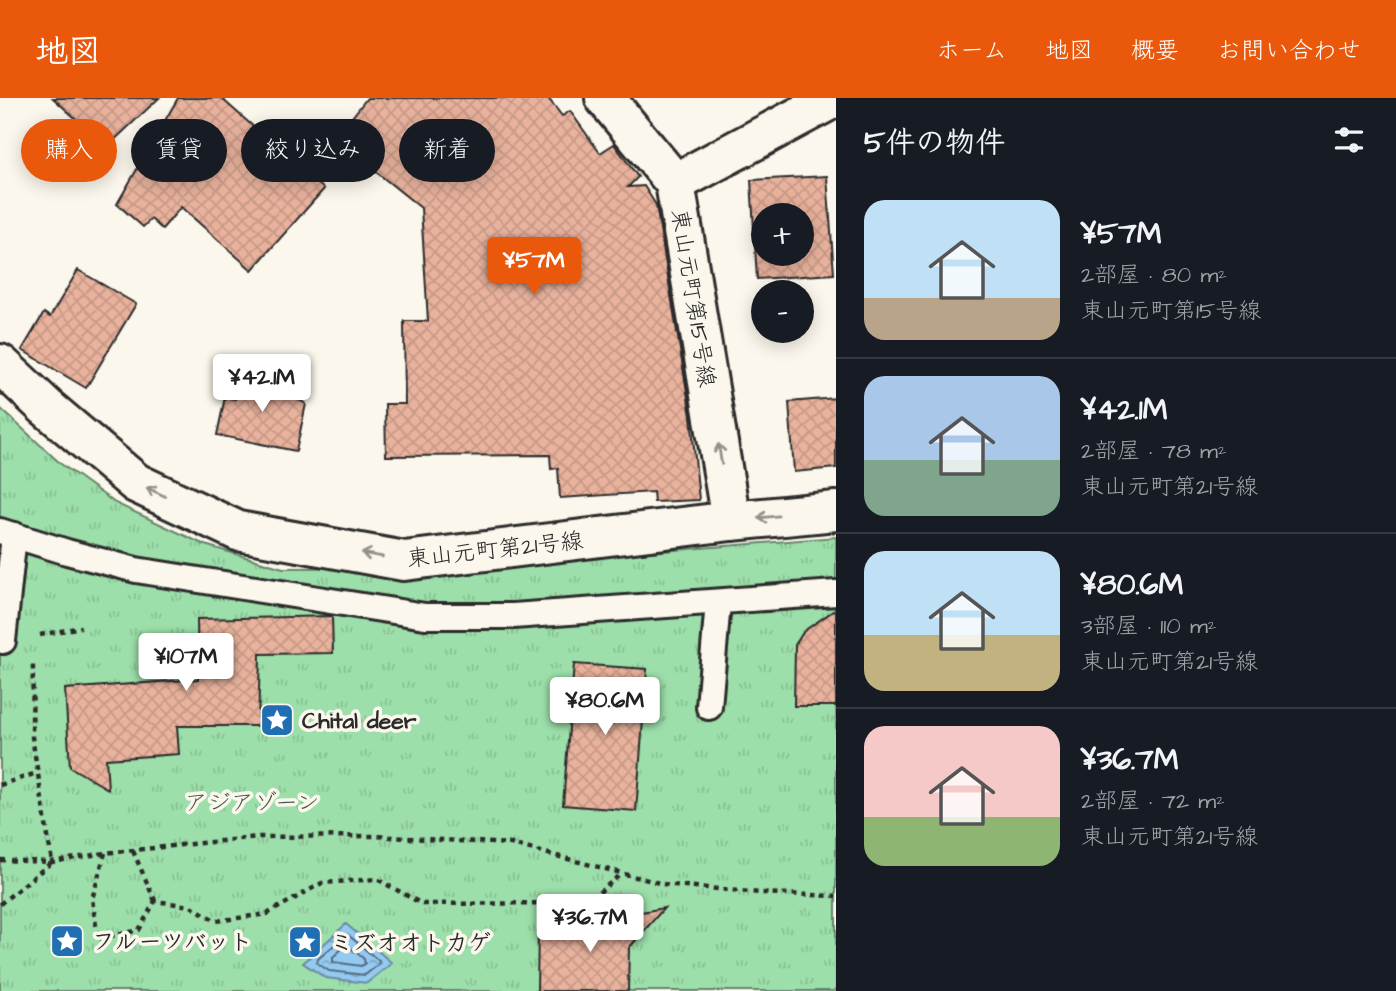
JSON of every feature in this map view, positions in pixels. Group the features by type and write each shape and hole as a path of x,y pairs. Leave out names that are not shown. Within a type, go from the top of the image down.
{"street":[{"name":"東山元町第15号線","path":"605,98 675,183 731,521"},
{"path":"675,183 834,98"},
{"name":"東山元町第21号線","path":"0,364 46,407 136,482 238,531 404,561 731,521 836,511"}],"lane":[{"path":"3,641 7,533 136,570 425,616 513,616 836,593"},
{"path":"709,707 718,602"}],"path":[{"path":"3,641 81,627"},
{"path":"34,636 32,737 52,862"},
{"path":"0,785 37,772"},
{"path":"0,860 52,862 105,853 259,837 374,836 452,839 511,844 663,884 836,897"},
{"path":"133,850 155,901"},
{"path":"105,853 92,898 98,939 139,930 155,901"},
{"path":"0,904 52,862"},
{"path":"155,901 191,906 216,921 267,914 322,883 377,879 422,904 559,903 590,900 622,873"},
{"path":"558,918 559,903"}],"green space":[{"name":"アジアゾーン","path":"0,408 61,464 115,503 205,545 283,568 467,567 836,537 836,991 0,991"}],"water":[{"path":"346,924 392,963 367,983 326,978 303,963"}],"building":[{"path":"53,98 159,98 137,119 131,119 131,124 117,138 117,119 76,119"},
{"path":"178,98 221,98 245,119 241,119 241,182 316,182 324,189 252,270 181,207 162,229 151,219 143,227 117,204 131,180 131,182 227,182 227,119 166,119"},
{"path":"367,98 548,98 562,116 570,111 600,153 614,144 638,177 628,187 644,186 656,205 691,416 699,500 654,502 653,492 560,498 558,468 551,469 550,455 386,456 385,404 405,404 404,321 428,321 421,208 385,179 385,119 351,119"},
{"path":"827,176 834,274 757,279 756,266 814,266 814,203 752,203 751,180"},
{"path":"78,270 136,304 86,388 22,350 44,313 50,317"},
{"path":"242,367 306,404 296,451 217,435 225,397 235,399"},
{"path":"836,398 836,468 794,472 789,402"},
{"path":"836,609 836,706 794,706 795,645 804,631"},
{"path":"332,616 333,653 260,654 258,726 177,726 179,754 106,759 108,789 70,767 65,689 198,679 197,619"},
{"path":"574,664 647,669 636,811 563,805"},
{"path":"664,908 629,948 628,991 537,991 538,930"}],"place":[{"name":"Chital deer","path":"277,720"},
{"name":"フルーツバット","path":"67,941"},
{"name":"ミズオオトカゲ","path":"305,942"}]}
